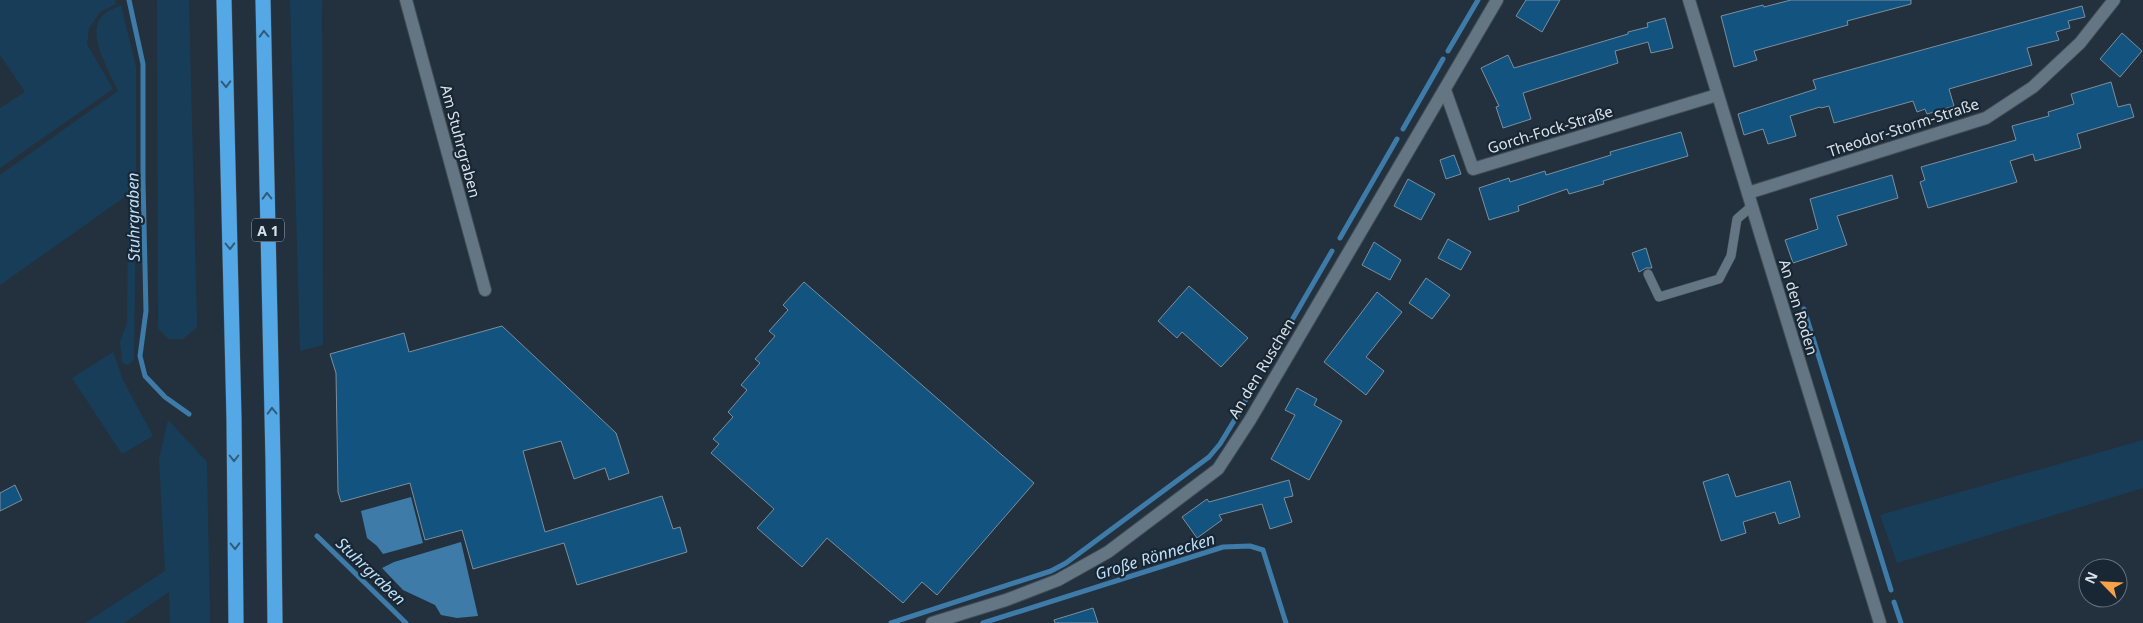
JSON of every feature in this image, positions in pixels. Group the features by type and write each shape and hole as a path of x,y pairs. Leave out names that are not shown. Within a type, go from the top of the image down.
{"highway":[{"name":"A 1","path":"224,0 234,419 236,623"},
{"name":"A 1","path":"263,0 275,623"}],"street":[{"name":"Am Stuhrgraben","path":"406,0 485,290"},
{"name":"An den Ruschen","path":"932,623 1006,600 1058,580 1084,567 1108,552 1218,469 1250,420 1496,0"},
{"name":"Theodor-Storm-Straße","path":"1748,193 1986,118 2033,87 2080,44 2114,0"},
{"name":"An den Roden","path":"1691,1 1717,95 1783,313 1880,623"},
{"name":"Gorch-Fock-Straße","path":"1445,90 1473,169 1717,95"}],"lane":[{"path":"1648,274 1660,297 1719,279 1731,256 1737,219 1752,206"}],"shaded area":[{"path":"0,0 115,0 116,4 100,12 89,28 87,44 113,89 0,168 0,108 25,92 0,55"},
{"path":"157,0 189,0 197,327 183,339 168,339 158,328"},
{"path":"290,0 322,0 323,345 300,351"},
{"path":"121,5 136,67 136,189 0,285 0,175 118,91 104,62 97,39 97,29 100,19 107,12"},
{"path":"133,202 136,205 134,359 128,365 122,363 120,342 127,323 128,207"},
{"path":"113,352 123,380 153,436 122,454 72,378"},
{"path":"168,420 207,462 210,623 170,623 169,592 124,623 85,623 165,571 159,459"},
{"path":"2143,440 2143,488 1897,563 1880,515"},
{"path":"411,497 423,543 383,554 367,538 361,511"},
{"path":"461,542 478,616 457,618 441,615 435,605 403,590 382,568 394,562"}],"building":[{"path":"1526,0 1560,0 1542,32 1516,16"},
{"path":"1791,0 1911,0 1911,4 1847,21 1848,25 1754,51 1757,60 1734,67 1721,16"},
{"path":"2082,6 2085,17 2068,21 2070,28 2056,32 2059,40 2027,48 2032,65 1949,89 1954,106 1927,114 1925,109 1917,112 1913,101 1834,123 1829,106 1820,107 1790,116 1796,136 1768,144 1763,129 1744,135 1738,114 1816,89 1813,80"},
{"path":"1665,18 1673,48 1651,53 1648,42 1615,51 1618,63 1523,93 1531,119 1503,128 1496,107 1499,106 1481,68 1508,55 1514,68 1628,34 1628,32 1648,27 1647,23"},
{"path":"2122,33 2142,51 2120,77 2100,59"},
{"path":"2111,82 2118,107 2130,104 2134,117 2077,134 2081,148 2035,161 2033,154 2010,161 2017,182 1928,208 1920,182 1925,180 1921,167 2016,140 2012,126 2049,116 2048,112 2074,104 2071,94"},
{"path":"1681,132 1688,156 1603,181 1604,184 1569,194 1567,189 1518,206 1519,211 1489,220 1479,188 1509,178 1510,182 1545,171 1546,175 1611,155 1610,152"},
{"path":"1454,155 1461,174 1446,179 1440,160"},
{"path":"1892,175 1898,198 1837,216 1847,245 1793,263 1785,240 1818,229 1810,199"},
{"path":"1408,179 1435,194 1421,220 1394,206"},
{"path":"1448,239 1471,252 1461,270 1438,258"},
{"path":"1374,242 1401,260 1390,280 1362,265"},
{"path":"1646,248 1652,268 1646,268 1639,272 1632,253"},
{"path":"1426,278 1450,295 1432,319 1409,303"},
{"path":"804,282 1034,483 937,595 922,582 903,603 827,538 802,567 757,528 774,509 711,453 719,444 713,439 733,417 728,412 747,390 741,385 760,363 755,359 775,336 769,331 788,310 783,305"},
{"path":"1189,286 1248,338 1221,367 1182,332 1177,338 1158,321"},
{"path":"1377,292 1402,312 1366,357 1384,371 1366,395 1324,362"},
{"path":"502,326 616,433 629,473 609,480 605,468 574,479 561,441 523,451 545,532 662,496 673,529 680,527 687,552 577,585 564,543 473,569 462,530 425,540 410,483 341,502 338,492 336,373 330,354 404,333 409,352"},
{"path":"1297,388 1317,399 1314,405 1342,421 1309,480 1271,459 1295,415 1285,410"},
{"path":"1728,474 1736,497 1790,481 1800,517 1779,524 1775,512 1743,522 1746,533 1721,541 1703,482"},
{"path":"1289,480 1293,496 1284,498 1292,522 1270,529 1262,504 1219,515 1222,520 1197,538 1182,517 1207,499 1209,502"},
{"path":"15,485 22,500 0,511 0,493"},
{"path":"1093,608 1098,623 1055,623 1054,620"}],"waterway":[{"name":"Stuhrgraben","path":"129,0 143,64 146,311 140,356 145,376 165,397 189,414"},
{"path":"1448,51 1478,0"},
{"path":"1403,129 1443,59"},
{"path":"1340,238 1397,139"},
{"path":"1266,365 1332,251"},
{"path":"1804,309 1891,590"},
{"path":"1245,401 1255,384"},
{"path":"891,623 1051,571 1066,563 1209,457 1220,444 1237,416"},
{"name":"Stuhrgraben","path":"317,536 406,623"},
{"name":"Große Rönnecken","path":"983,623 1223,547 1250,546 1263,550 1286,623"},
{"path":"1894,602 1901,623"}]}
